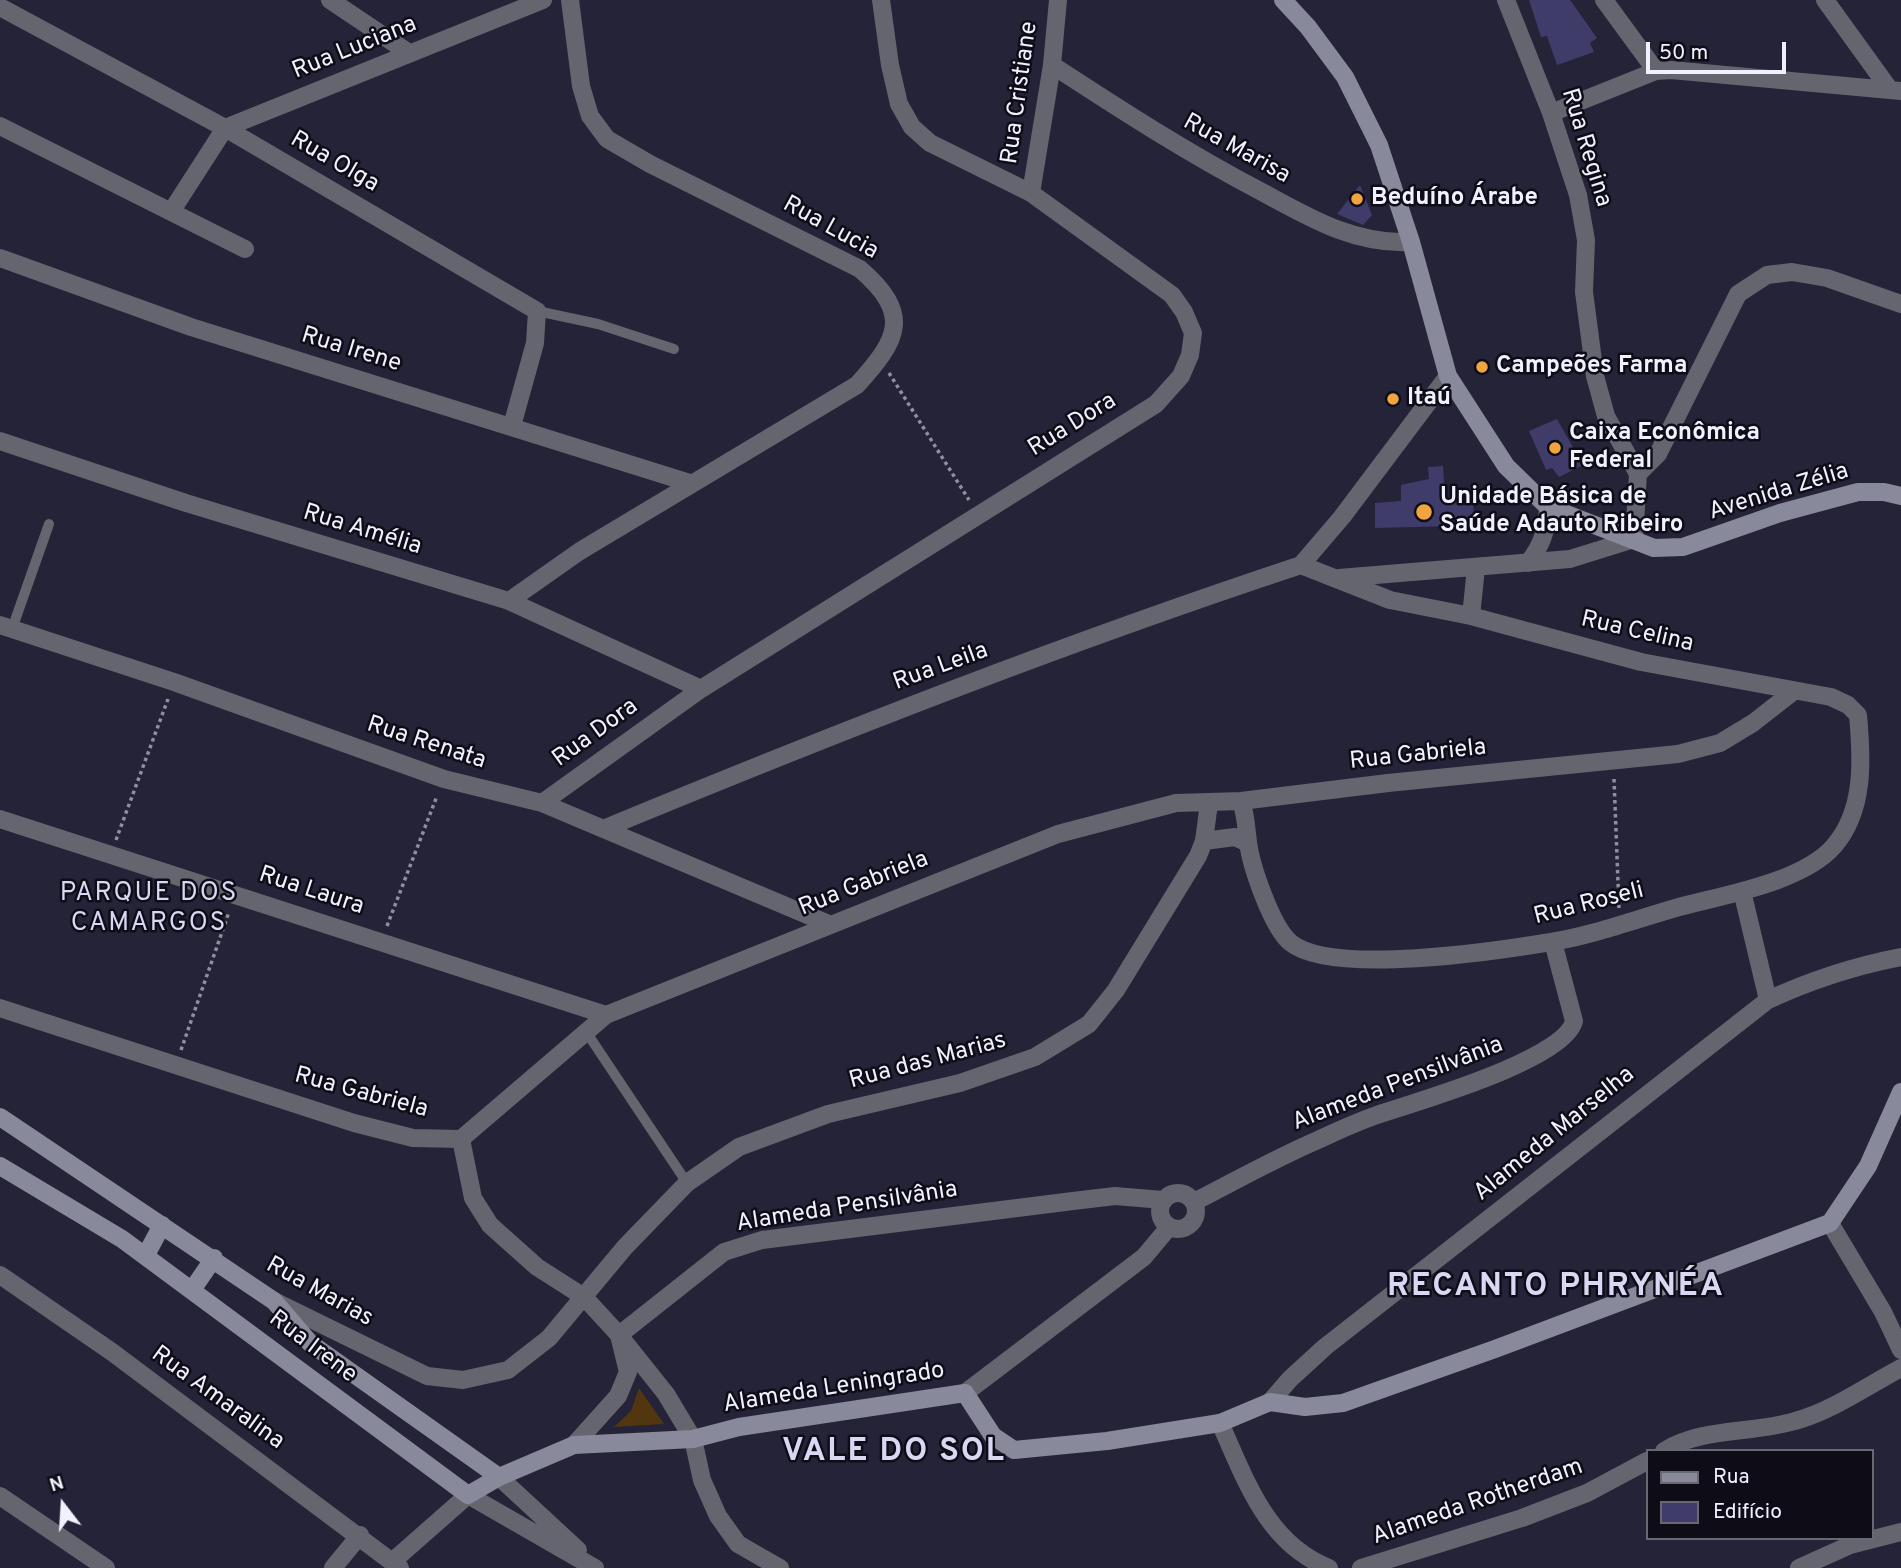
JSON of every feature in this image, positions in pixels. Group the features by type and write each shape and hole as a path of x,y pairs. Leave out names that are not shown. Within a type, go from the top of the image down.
{"street":[{"path":"330,0 409,53"},
{"name":"Rua Luciana","path":"225,128 543,0"},
{"name":"Rua Lucia","path":"509,601 580,551 857,385 880,360 894,331 893,308 882,289 860,269 650,164 607,139 590,116 581,86 570,0"},
{"name":"Rua Dora","path":"542,803 701,689 1156,404 1181,376 1190,355 1193,333 1172,295 1031,193 930,143 912,127 899,104 890,65 881,0"},
{"name":"Rua Cristiane","path":"1031,193 1052,65 1058,0"},
{"name":"Avenida Zélia","path":"1283,0 1308,27 1345,77 1379,145 1411,242 1448,376 1506,466 1548,507 1654,548 1683,547 1780,513 1858,492 1884,492 1901,496"},
{"name":"Rua Regina","path":"1506,0 1550,113 1578,195 1586,240 1584,292 1595,376 1606,415 1638,474"},
{"path":"1604,0 1656,71"},
{"path":"1825,0 1895,91"},
{"name":"Rua Olga","path":"0,7 225,128 537,312"},
{"name":"Rua Marisa","path":"1052,65 1192,156 1339,232 1388,243 1411,242"},
{"path":"1550,113 1656,71 1688,69 1895,91"},
{"path":"0,126 245,249"},
{"path":"171,212 225,128"},
{"name":"Rua Irene","path":"0,258 191,327 690,483"},
{"path":"1336,578 1570,559 1634,539 1638,474 1658,454 1738,294 1767,275 1792,272 1827,278 1901,304"},
{"path":"512,426 535,343 537,312"},
{"path":"1301,565 1342,517 1448,376"},
{"name":"Rua Amélia","path":"0,440 186,503 509,601 701,689"},
{"path":"1528,563 1540,547 1547,527 1548,507"},
{"name":"Rua Celina","path":"1301,565 1390,600 1471,616 1641,662 1794,691"},
{"name":"Rua Leila","path":"603,828 847,729 1131,623 1301,565"},
{"path":"1471,616 1476,568"},
{"name":"Rua Renata","path":"6,627 174,682 443,779 542,803 831,925"},
{"name":"Rua Gabriela","path":"0,1008 401,1135 461,1139 606,1015 1058,834 1139,810 1176,803 1241,801 1388,783 1678,754 1720,743 1753,723 1794,691"},
{"name":"Rua Roseli","path":"1241,801 1247,821 1248,843 1272,915 1290,943 1315,955 1386,961 1553,942 1742,891 1805,868 1833,848 1851,823 1859,789 1858,715 1848,705 1831,697 1794,691"},
{"name":"Rua das Marias","path":"584,1297 625,1247 687,1183 739,1147 828,1114 960,1083 1035,1057 1089,1024 1115,990 1204,841 1209,803"},
{"name":"Rua Laura","path":"0,820 606,1015"},
{"path":"1204,841 1235,837 1248,843"},
{"path":"1742,891 1768,1000"},
{"name":"Alameda Pensilvânia","path":"1194,1202 1315,1141 1374,1116 1506,1071 1562,1039 1572,1031 1574,1021 1553,942"},
{"name":"Alameda Marselha","path":"1270,1402 1290,1379 1325,1347 1768,1000 1807,982 1860,965 1901,957"},
{"path":"965,1393 993,1436 1014,1450 1107,1441 1220,1423 1270,1402 1306,1407 1343,1403 1830,1223 1868,1166 1900,1100"},
{"name":"Rua Marias","path":"0,1117 214,1258 274,1301 427,1376 463,1380 508,1370 549,1338 584,1297"},
{"path":"461,1139 473,1198 490,1225 537,1267 584,1297 619,1335 666,1394 693,1438 702,1480 718,1516 738,1545 780,1568"},
{"name":"Rua Irene","path":"0,1166 61,1200 146,1255 468,1495 597,1568"},
{"path":"1182,1193 1194,1202 1196,1217 1189,1226 1180,1229 1169,1227 1162,1220 1160,1210 1163,1200 1171,1194 1182,1193"},
{"name":"Alameda Pensilvânia","path":"619,1335 724,1252 762,1240 1115,1196 1163,1200"},
{"path":"1830,1223 1883,1312 1901,1350"},
{"path":"146,1255 162,1225"},
{"name":"Alameda Leningrado","path":"574,1445 693,1438 739,1427 965,1393 1144,1257 1169,1227"},
{"path":"192,1290 214,1258"},
{"name":"Rua Amaralina","path":"0,1275 112,1352 397,1564"},
{"name":"Rua Irene","path":"274,1301 310,1343 499,1477 597,1568"},
{"path":"1883,1312 1901,1320"},
{"path":"397,1564 468,1495 499,1477 574,1445 618,1396 628,1372 619,1335"},
{"path":"1669,1449 1700,1436 1756,1431 1797,1421 1901,1368"},
{"path":"1220,1423 1258,1508 1272,1527 1307,1557 1329,1568"},
{"name":"Alameda Rotherdam","path":"1361,1568 1522,1518 1587,1493 1646,1462"},
{"path":"0,1496 106,1568"},
{"path":"1873,1539 1901,1532"},
{"path":"333,1568 360,1535"},
{"path":"1799,1568 1850,1545 1870,1540"}],"lane":[{"path":"537,312 598,324 674,349"},
{"path":"6,627 49,524"},
{"path":"587,1033 687,1183"}],"path":[{"path":"880,360 977,514"},
{"path":"111,855 174,682"},
{"path":"1613,762 1620,924"},
{"path":"381,941 443,779"},
{"path":"176,1065 235,894"}],"shaded area":[{"path":"639,1388 664,1424 614,1427 631,1411"}],"building":[{"path":"1529,0 1570,0 1597,38 1590,43 1594,52 1557,65 1547,36 1541,37"},
{"name":"Beduíno Árabe","path":"1360,185 1372,215 1363,225 1337,214"},
{"name":"Caixa Econômica Federal","path":"1557,419 1583,465 1559,477 1552,468 1546,470 1529,431"},
{"name":"Unidade Básica de Saúde Adauto Ribeiro","path":"1443,466 1445,498 1467,496 1473,499 1474,520 1456,522 1456,526 1375,528 1375,503 1401,501 1401,485 1429,479 1428,467"}],"place":[{"name":"Beduíno Árabe","path":"1357,199"},
{"name":"Campeões Farma","path":"1482,367"},
{"name":"Itaú","path":"1393,399"},
{"name":"Caixa Econômica Federal","path":"1555,448"},
{"name":"Unidade Básica de Saúde Adauto Ribeiro","path":"1424,512"}],"district":[{"name":"PARQUE DOS CAMARGOS","path":"149,910"},
{"name":"RECANTO PHRYNÉA","path":"1556,1289"},
{"name":"VALE DO SOL","path":"894,1454"}]}
